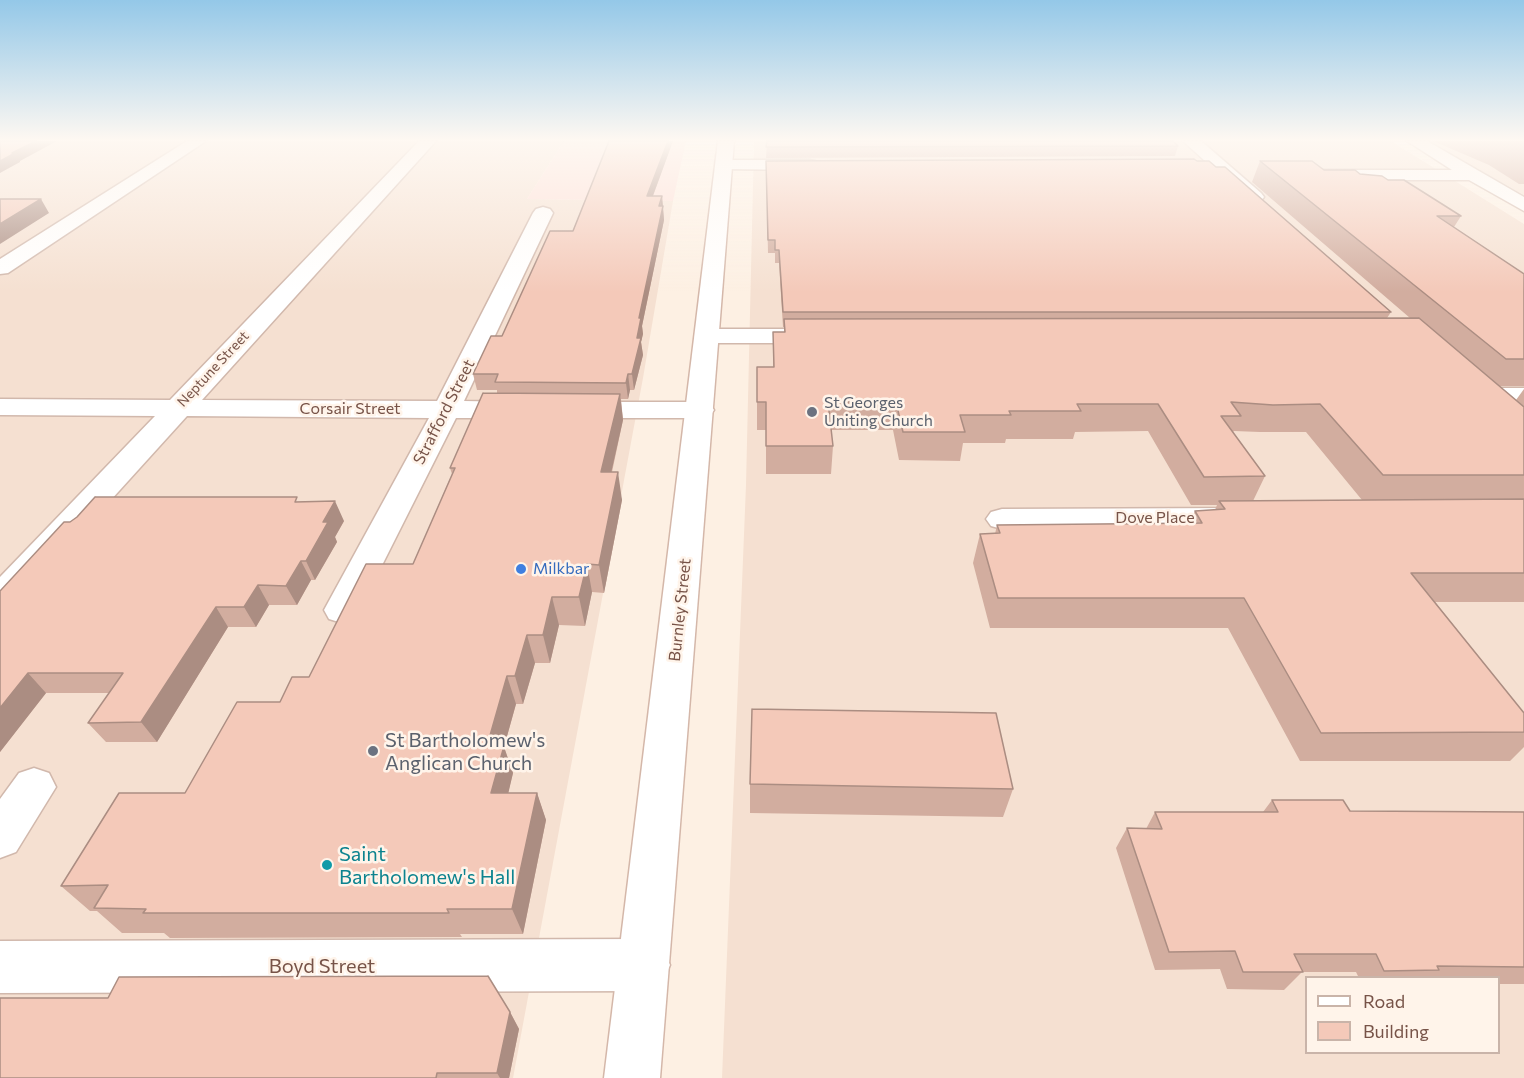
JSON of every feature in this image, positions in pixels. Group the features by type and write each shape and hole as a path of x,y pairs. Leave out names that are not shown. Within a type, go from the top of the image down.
{"street":[{"path":"0,268 120,191"},
{"name":"Neptune Street","path":"0,598 381,191"},
{"name":"Burnley Street","path":"632,1078 721,191"},
{"path":"1248,191 1272,212"},
{"path":"1501,191 1524,205"},
{"name":"Strafford Street","path":"342,610 447,409 543,213"},
{"path":"707,336 840,336"},
{"path":"1507,419 1472,389 1524,396"},
{"name":"Corsair Street","path":"0,407 700,410"},
{"name":"Dove Place","path":"1002,519 1263,517"},
{"path":"0,837 34,787"},
{"name":"Boyd Street","path":"0,967 644,965"}],"shaded area":[{"path":"0,191 532,191 527,199 673,201 643,378 513,1078 0,1078"},
{"path":"532,191 675,191 673,201 527,199"},
{"path":"753,191 1472,191 1524,224 1524,1078 722,1078 746,485"}],"building":[{"path":"589,191 649,191 647,196 662,196 659,206 663,206 639,318 641,318 637,338 641,338 632,374 628,374 626,383 495,382 498,374 473,374 491,336 502,336 550,231 573,231"},
{"path":"767,191 1253,191 1391,312 783,312 779,250 775,250 775,240 768,240"},
{"path":"1298,191 1422,191 1461,216 1437,216 1524,274 1524,359 1506,359"},
{"path":"0,199 41,199 0,224"},
{"path":"1419,318 1524,407 1524,475 1383,475 1320,404 1273,405 1231,402 1241,416 1221,416 1265,476 1204,477 1158,404 1077,404 1081,411 1009,411 1011,415 960,415 965,432 903,432 896,402 828,402 833,446 766,446 766,402 757,402 757,367 774,367 773,332 785,332 784,319"},
{"path":"483,393 620,394 601,472 618,472 599,565 587,564 579,597 552,597 543,635 527,635 515,676 507,676 487,746 504,746 491,793 537,793 512,909 447,909 449,913 143,913 146,909 94,908 108,885 61,886 119,793 185,793 237,702 280,702 292,677 309,677 366,564 413,564 455,468 450,468"},
{"path":"95,497 297,497 295,502 335,501 323,522 328,522 306,561 301,561 286,586 258,585 244,607 216,607 141,722 88,723 123,673 28,673 0,708 0,591 64,522 70,522 77,517"},
{"path":"1524,499 1524,573 1411,573 1524,713 1524,732 1321,733 1244,598 998,598 980,534 1000,533 997,525 1202,523 1195,511 1225,509 1219,501"},
{"path":"752,709 996,713 1013,789 750,784"},
{"path":"1272,800 1343,800 1350,811 1524,812 1524,967 1437,966 1439,970 1384,971 1376,954 1294,954 1303,972 1243,972 1235,951 1169,952 1127,828 1162,829 1155,812 1278,812"},
{"path":"488,976 510,1012 497,1073 437,1073 436,1078 0,1078 0,998 108,998 119,977"}],"place":[{"name":"St Georges Uniting Church","path":"812,412"},
{"name":"Milkbar","path":"521,569"},
{"name":"St Bartholomew's Anglican Church","path":"373,751"},
{"name":"Saint Bartholomew's Hall","path":"327,865"}]}
